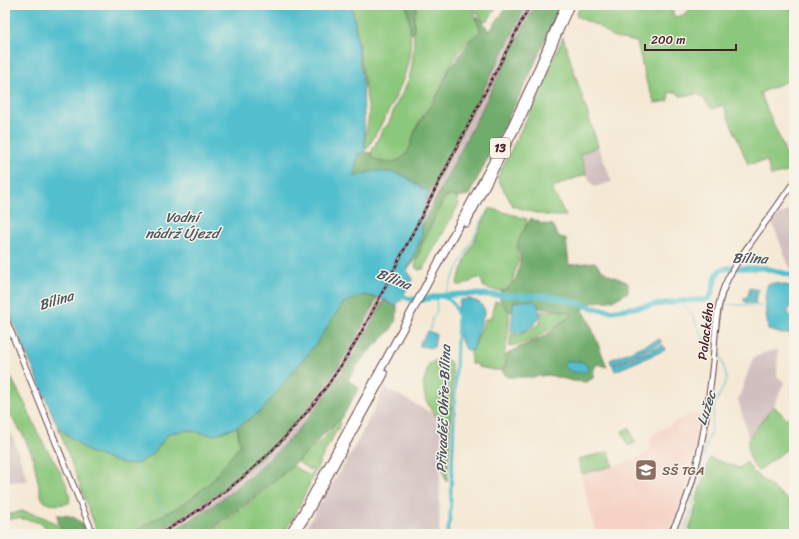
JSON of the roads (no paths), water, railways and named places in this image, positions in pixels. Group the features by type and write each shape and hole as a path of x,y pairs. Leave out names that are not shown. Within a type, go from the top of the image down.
{"highway":[{"name":"13","path":"289,534 303,512 508,134 532,83 565,5"},
{"name":"13","path":"295,534 307,515 433,283 522,116 570,5"}],"street":[{"name":"Palackého","path":"670,534 680,515 687,496 703,432 710,392 719,303 725,284 732,269 794,182"},
{"path":"5,317 93,534"}],"water":[{"name":"Vodní nádrž Újezd","path":"5,5 352,5 363,84 365,152 358,154 353,177 374,171 396,173 408,178 420,186 421,189 429,190 422,219 422,236 407,270 413,279 401,301 397,301 397,307 381,298 363,295 343,303 318,341 262,410 237,427 213,435 187,430 169,433 154,453 137,464 123,464 89,452 58,427 5,303"},
{"path":"776,283 794,287 794,303 792,302 788,311 794,324 790,333 783,334 768,330 765,307 766,289 768,284"},
{"path":"750,288 759,290 758,293 752,292 758,294 757,297 754,296 756,301 755,304 745,302 744,300 744,298 748,296"},
{"path":"470,299 480,303 485,310 473,350 468,351 459,334 457,313 460,300"},
{"path":"532,300 538,306 540,312 539,318 535,324 523,332 511,332 514,302"},
{"path":"428,331 436,334 434,347 432,348 420,346 420,343"},
{"path":"660,339 662,343 612,365 610,360"},
{"path":"663,345 665,350 615,371 613,366"},
{"path":"578,361 584,363 588,371 570,371 565,366 565,362"}],"waterway":[{"path":"444,295 487,211"},
{"name":"Bílina","path":"396,294 410,299 422,300 438,296 463,294 547,296 611,311 681,301 706,300 711,295 716,276 720,270 728,268 764,268 794,276"},
{"path":"430,333 432,319 437,311 436,296"},
{"name":"Přivaděč Ohře-Bílina","path":"438,296 452,302 456,308 458,317 450,519 447,534"},
{"path":"709,298 717,303"},
{"name":"Lužec","path":"681,301 692,315 709,350 712,351"},
{"path":"722,304 761,306"},
{"name":"Lužec","path":"682,534 690,517 696,484 711,430 715,404 727,379 721,356 716,352"},
{"path":"137,464 167,517"},
{"path":"685,528 692,534"}],"railway":[{"path":"159,534 192,515 223,493 252,469 279,443 304,415 349,354 368,320 530,5"}],"place":[{"name":"SŠ TGA","path":"646,470"}]}
